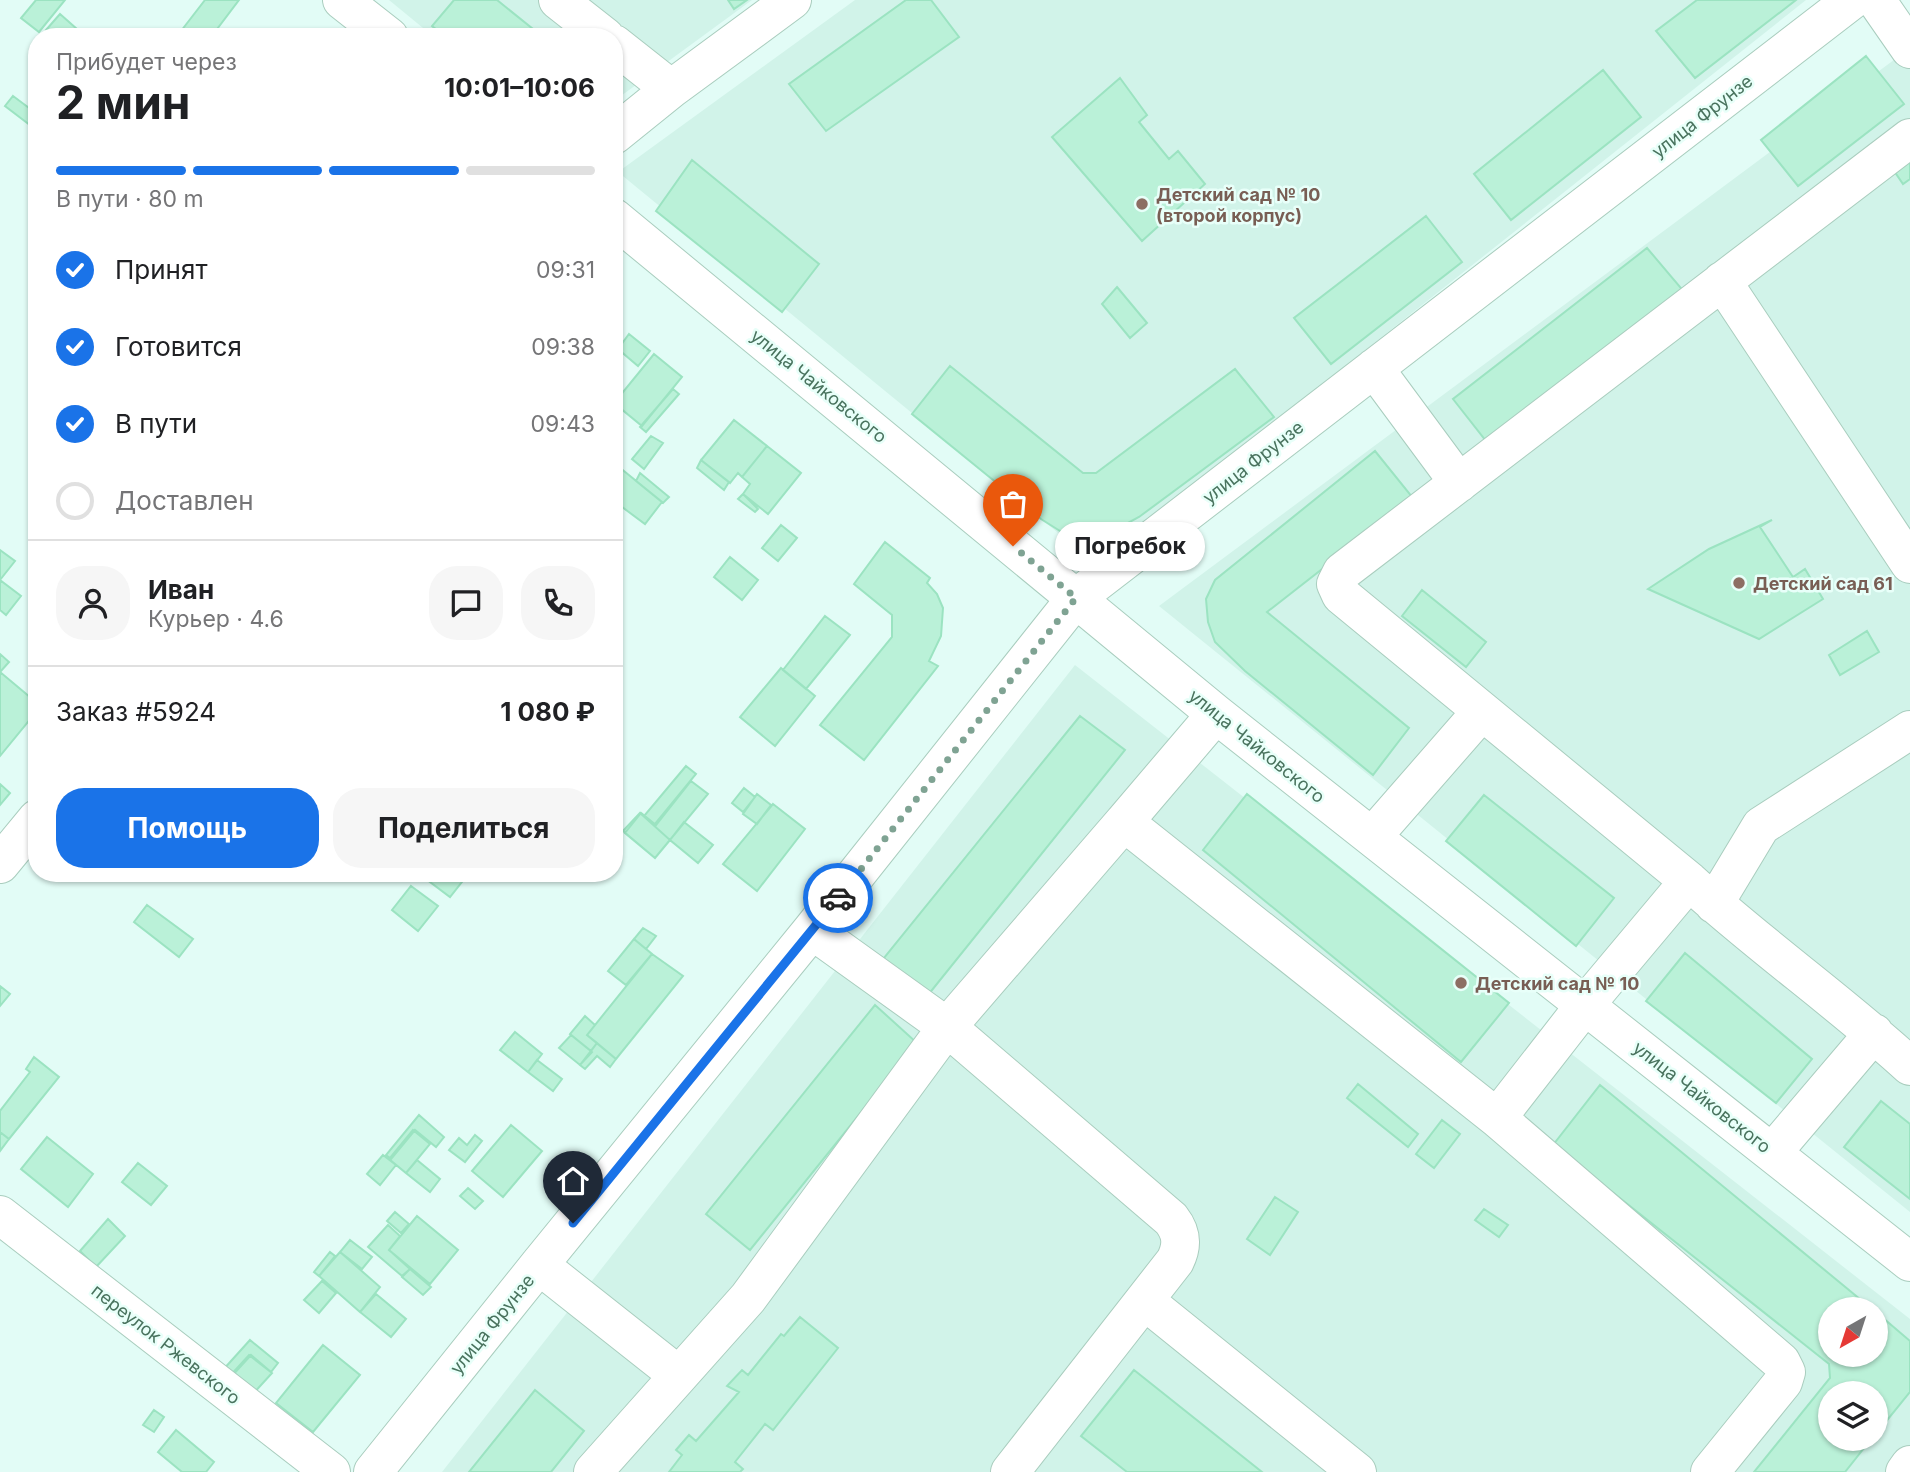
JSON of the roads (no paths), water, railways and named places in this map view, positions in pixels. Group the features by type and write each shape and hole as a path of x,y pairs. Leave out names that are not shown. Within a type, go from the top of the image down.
{"street":[{"path":"342,0 377,28"},
{"path":"558,0 594,28"},
{"path":"623,128 792,0"},
{"name":"улица Фрунзе","path":"373,1472 812,930 1076,598 1852,0"},
{"path":"1876,0 1910,50"},
{"path":"623,51 671,89"},
{"path":"1910,138 1342,572 1336,584 1341,595 1874,1033 1910,1066"},
{"name":"улица Чайковского","path":"623,225 1216,714 1910,1262"},
{"path":"1722,281 1910,565"},
{"path":"1374,369 1459,483"},
{"path":"1372,837 1482,710"},
{"path":"593,1472 748,1297 947,1027 1216,714"},
{"path":"1497,1118 1585,1004 1702,893 1761,826 1910,730"},
{"path":"1124,822 1497,1118 1785,1366 1783,1382 1710,1472"},
{"path":"0,863 28,830"},
{"path":"812,930 947,1027 1171,1219 1177,1228 1181,1239 1175,1261 1010,1472"},
{"path":"1772,1153 1874,1033"},
{"name":"переулок Ржевского","path":"0,1215 331,1472"},
{"path":"539,1265 678,1375"},
{"path":"1145,1301 1357,1472"},
{"path":"1905,1472 1910,1465"}],"place":[{"name":"Детский сад № 10 (второй корпус)","path":"1142,204"},
{"name":"Погребок","path":"1013,546"},
{"name":"Детский сад 61","path":"1739,583"},
{"name":"Детский сад № 10","path":"1461,983"}]}
